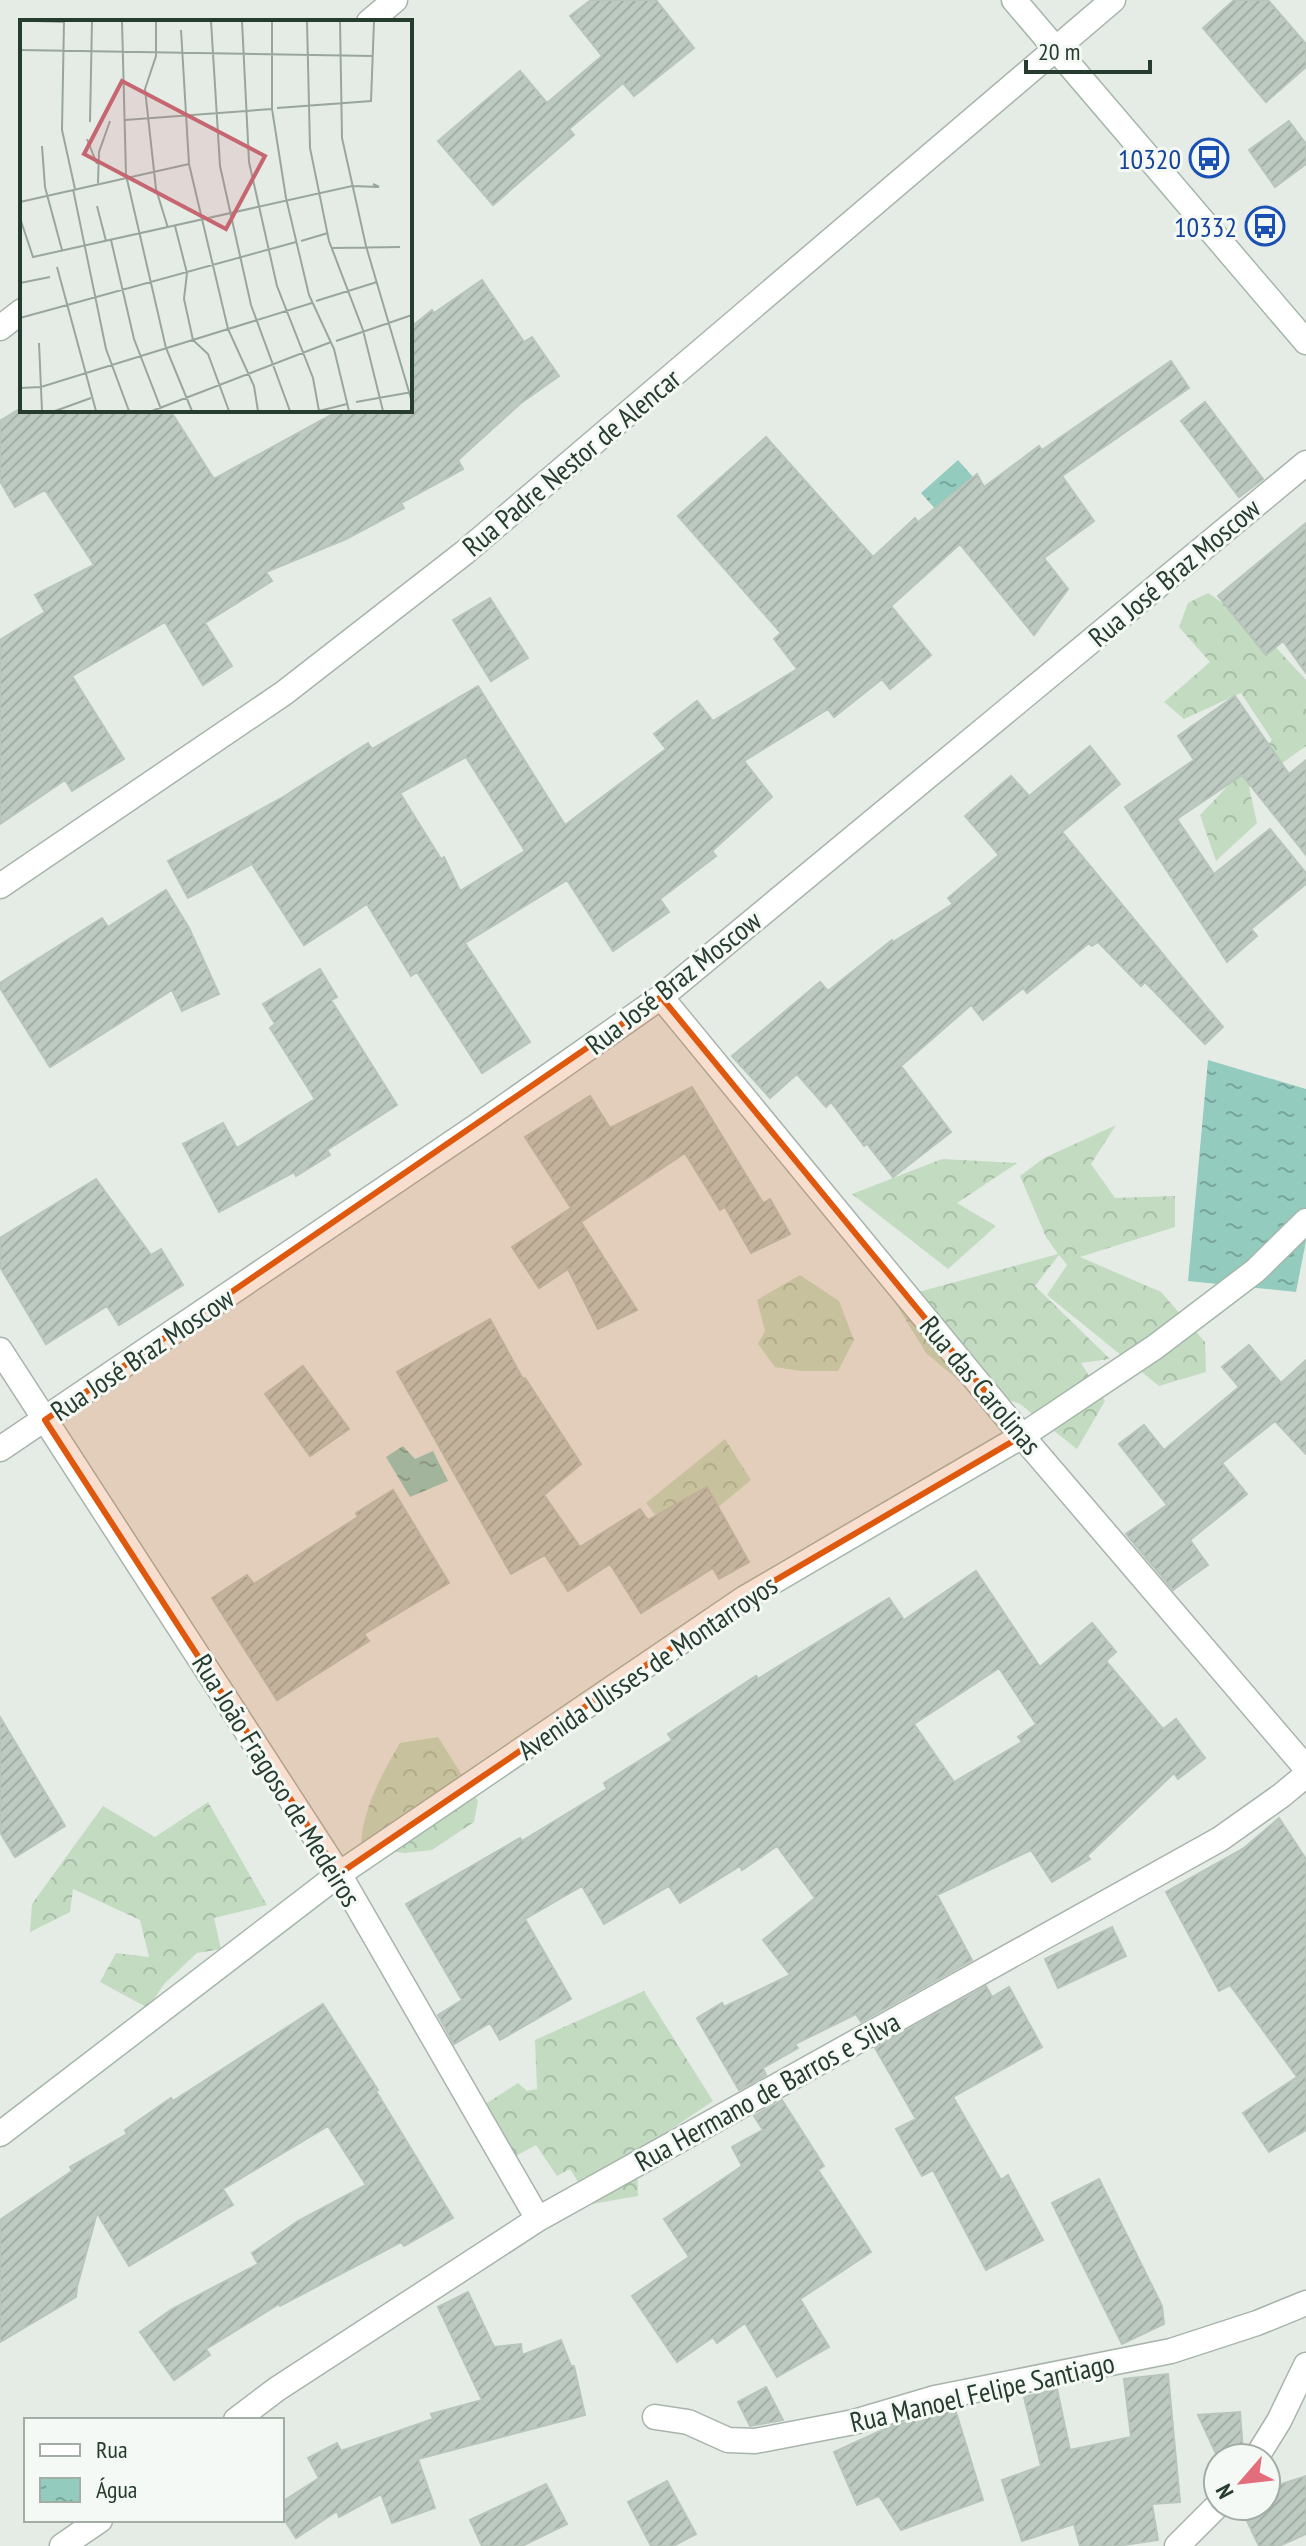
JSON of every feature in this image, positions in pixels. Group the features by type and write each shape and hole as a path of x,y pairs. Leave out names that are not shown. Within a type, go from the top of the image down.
{"street":[{"path":"371,20 395,0"},
{"path":"1014,0 1306,342"},
{"name":"Rua Padre Nestor de Alencar","path":"0,886 284,693 464,553 1113,0"},
{"path":"0,328 20,313"},
{"name":"Rua José Braz Moscow","path":"0,1449 480,1124 661,997 1306,463"},
{"name":"Rua das Carolinas","path":"661,997 1022,1436 1306,1768"},
{"name":"Avenida Ulisses de Montarroyos","path":"0,2134 339,1874 745,1598 1022,1436 1155,1347 1255,1271 1306,1221"},
{"name":"Rua João Fragoso de Medeiros","path":"0,1350 339,1874 538,2219"},
{"name":"Rua Hermano de Barros e Silva","path":"239,2418 277,2389 538,2219 1220,1839 1306,1775"},
{"name":"Rua Manoel Felipe Santiago","path":"655,2417 688,2422 728,2440 755,2441 854,2422 935,2398 1171,2351 1257,2323 1306,2303"},
{"path":"1266,2442 1306,2365"},
{"path":"1177,2546 1202,2521"},
{"path":"62,2546 97,2522"}],"highlighted area":[{"path":"661,997 1022,1436 745,1598 339,1874 45,1420"}],"green space":[{"path":"1208,593 1256,626 1306,680 1306,746 1249,787 1257,823 1216,861 1200,815 1272,740 1241,693 1184,719 1164,702 1210,662 1179,627 1188,603"},
{"path":"1116,1125 1091,1164 1115,1198 1175,1196 1175,1227 1080,1257 1161,1292 1205,1342 1206,1372 1159,1386 1047,1295 1067,1265 1059,1255 1035,1286 1110,1359 1081,1363 1105,1401 1077,1449 1020,1404 963,1384 926,1353 893,1299 1058,1254 1046,1237 1020,1176 1044,1158"},
{"path":"942,1159 1017,1163 957,1203 996,1226 948,1269 852,1194"},
{"path":"800,1275 839,1301 854,1340 838,1371 775,1367 758,1344 765,1331 757,1300"},
{"path":"725,1439 751,1480 676,1542 646,1503"},
{"path":"438,1737 478,1801 474,1822 432,1850 405,1853 361,1848 369,1807 400,1743"},
{"path":"208,1802 267,1905 214,1918 221,1949 197,1953 164,1984 148,2008 100,1982 116,1953 149,1957 140,1920 73,1889 70,1912 30,1932 32,1904 103,1806 155,1837"},
{"path":"644,1991 713,2101 637,2152 638,2196 592,2204 570,2169 557,2176 536,2145 516,2156 481,2137 487,2103 518,2083 527,2091 537,2089 535,2040"}],"water":[{"path":"958,460 974,478 946,521 921,493"},
{"path":"1208,1060 1306,1089 1306,1241 1296,1292 1188,1281"},
{"path":"403,1446 415,1459 433,1451 448,1481 410,1497 386,1457"}],"building":[{"path":"591,0 656,0 694,48 634,96 623,83 569,129 574,135 493,205 438,141 520,71 547,103 602,56 570,16"},
{"path":"1234,0 1268,0 1306,44 1306,67 1266,102 1203,28"},
{"path":"1289,121 1306,144 1306,164 1275,187 1249,150"},
{"path":"482,280 524,342 532,337 559,376 521,403 458,460 463,469 401,503 404,508 346,539 266,572 272,581 205,623 232,666 203,685 165,622 72,676 124,759 72,791 65,780 0,824 0,640 45,612 35,595 94,565 45,490 15,507 0,481 0,421 18,410 171,412 214,479 336,412 412,412 412,326 432,310 434,313"},
{"path":"1171,361 1189,388 1062,476 1094,521 1044,558 1068,589 1034,635 960,544 891,606 931,655 890,689 882,679 834,717 828,709 744,761 772,797 712,851 716,856 660,899 669,912 613,951 567,880 465,943 530,1042 482,1073 417,972 411,976 367,904 304,945 252,864 188,898 168,861 283,797 368,743 372,749 478,686 565,825 666,749 654,734 697,701 713,721 797,669 774,639 781,633 678,516 766,437 873,557 915,518 918,522 977,474 984,487 1039,446 1042,450","holes":["466,757 525,851 460,891 444,857 441,859 400,793"]},
{"path":"1205,402 1263,479 1239,497 1181,421"},
{"path":"1306,523 1306,673 1283,641 1266,655 1218,596"},
{"path":"490,598 528,658 491,681 453,620"},
{"path":"1235,696 1289,774 1306,760 1306,855 1242,775 1177,819 1214,874 1270,829 1306,873 1306,884 1251,929 1257,936 1227,962 1125,807 1194,760 1178,736"},
{"path":"1090,746 1120,784 1062,832 1223,1027 1205,1044 1145,982 1141,986 1098,942 1092,946 1089,943 1027,993 1023,988 983,1020 971,1005 901,1066 951,1132 893,1177 867,1144 864,1146 831,1102 826,1107 797,1074 770,1098 732,1056 820,982 828,991 892,940 953,904 948,898 999,855 965,816 1011,776 1029,796"},
{"path":"166,890 189,928 219,994 182,1011 172,990 50,1067 0,988 0,983 102,918 108,927"},
{"path":"320,969 337,997 331,1000 397,1105 327,1150 330,1155 296,1176 294,1172 219,1212 183,1144 223,1123 237,1148 315,1099 270,1028 275,1024 263,1004"},
{"path":"692,1087 763,1203 770,1199 790,1234 751,1253 725,1207 720,1210 685,1153 581,1222 637,1310 598,1329 568,1269 539,1288 512,1247 571,1208 525,1137 590,1096 610,1128"},
{"path":"96,1179 151,1255 161,1249 183,1285 119,1325 107,1306 46,1344 0,1267 0,1238"},
{"path":"490,1319 523,1379 581,1464 544,1495 580,1547 640,1509 648,1520 707,1487 749,1562 719,1579 713,1568 641,1613 610,1564 568,1591 545,1555 511,1574 397,1372"},
{"path":"1249,1345 1281,1383 1306,1360 1306,1454 1275,1421 1222,1463 1247,1494 1190,1540 1208,1565 1173,1590 1126,1534 1167,1505 1119,1444 1144,1425 1164,1450 1239,1387 1222,1367"},
{"path":"303,1366 349,1429 310,1456 265,1394"},
{"path":"393,1490 449,1583 364,1634 369,1641 277,1700 212,1598 247,1575 254,1584 358,1517 356,1513"},
{"path":"976,1571 1040,1667 1092,1623 1116,1652 1106,1661 1163,1729 1176,1719 1205,1758 1178,1779 1174,1773 1087,1856 1090,1859 1052,1882 1031,1850 937,1895 972,1960 861,2022 856,2014 795,2044 798,2048 763,2068 766,2075 739,2090 697,2018 722,2003 724,2007 790,1975 763,1940 815,1898 777,1846 742,1870 740,1866 680,1903 669,1886 604,1924 582,1886 525,1919 571,1999 500,2040 490,2023 454,2044 438,2015 462,2000 406,1904 520,1838 522,1841 607,1789 604,1783 672,1740 668,1734 756,1676 758,1679 889,1598 904,1620","holes":["999,1668 1036,1724 1018,1737 1022,1742 954,1782 914,1724"]},
{"path":"0,1717 65,1826 15,1857 0,1832"},
{"path":"1279,1818 1306,1859 1306,2130 1269,2152 1243,2113 1297,2077 1230,1985 1219,1991 1166,1892 1244,1848"},
{"path":"1112,1927 1126,1956 1058,1988 1045,1959"},
{"path":"986,1986 992,1997 1009,1987 1042,2047 953,2097 1001,2180 1008,2175 1043,2240 986,2270 933,2170 922,2176 896,2129 916,2119 875,2048"},
{"path":"323,2004 453,2218 404,2246 401,2242 279,2304 206,2349 210,2355 174,2380 140,2332 172,2309 258,2264 252,2253 298,2221 366,2185 328,2126 223,2189 233,2205 129,2266 97,2213 76,2297 0,2342 0,2220 72,2171 70,2167 127,2134 125,2130 171,2098 173,2101"},
{"path":"782,2100 824,2166 818,2170 871,2252 800,2299 829,2347 777,2377 745,2323 717,2343 713,2337 677,2362 632,2296 689,2257 664,2219 742,2166 732,2147 763,2130 754,2116"},
{"path":"1099,2179 1162,2306 1164,2324 1122,2344 1052,2203"},
{"path":"468,2292 494,2347 521,2344 522,2355 561,2340 571,2366 574,2366 585,2415 418,2459 435,2508 392,2523 381,2494 339,2517 337,2511 296,2538 284,2519 284,2501 319,2478 308,2458 337,2443 341,2451 433,2419 431,2414 482,2400 438,2307"},
{"path":"1168,2374 1180,2502 1152,2504 1158,2540 1117,2546 1080,2546 1074,2524 1022,2541 1002,2480 1041,2466 1024,2397 1057,2389 1070,2450 1131,2437 1124,2379"},
{"path":"766,2387 783,2420 750,2426 738,2402"},
{"path":"955,2409 983,2500 901,2530 879,2496 857,2505 834,2452 889,2427"},
{"path":"1240,2412 1242,2442 1211,2442 1198,2415"},
{"path":"1306,2476 1306,2534 1279,2546 1259,2546 1248,2522 1282,2522 1282,2484"},
{"path":"667,2481 696,2534 673,2546 651,2546 628,2502"},
{"path":"546,2484 567,2524 522,2546 482,2546 470,2520"}],"place":[{"name":"10320","path":"1209,158"},
{"name":"10332","path":"1265,226"}]}
